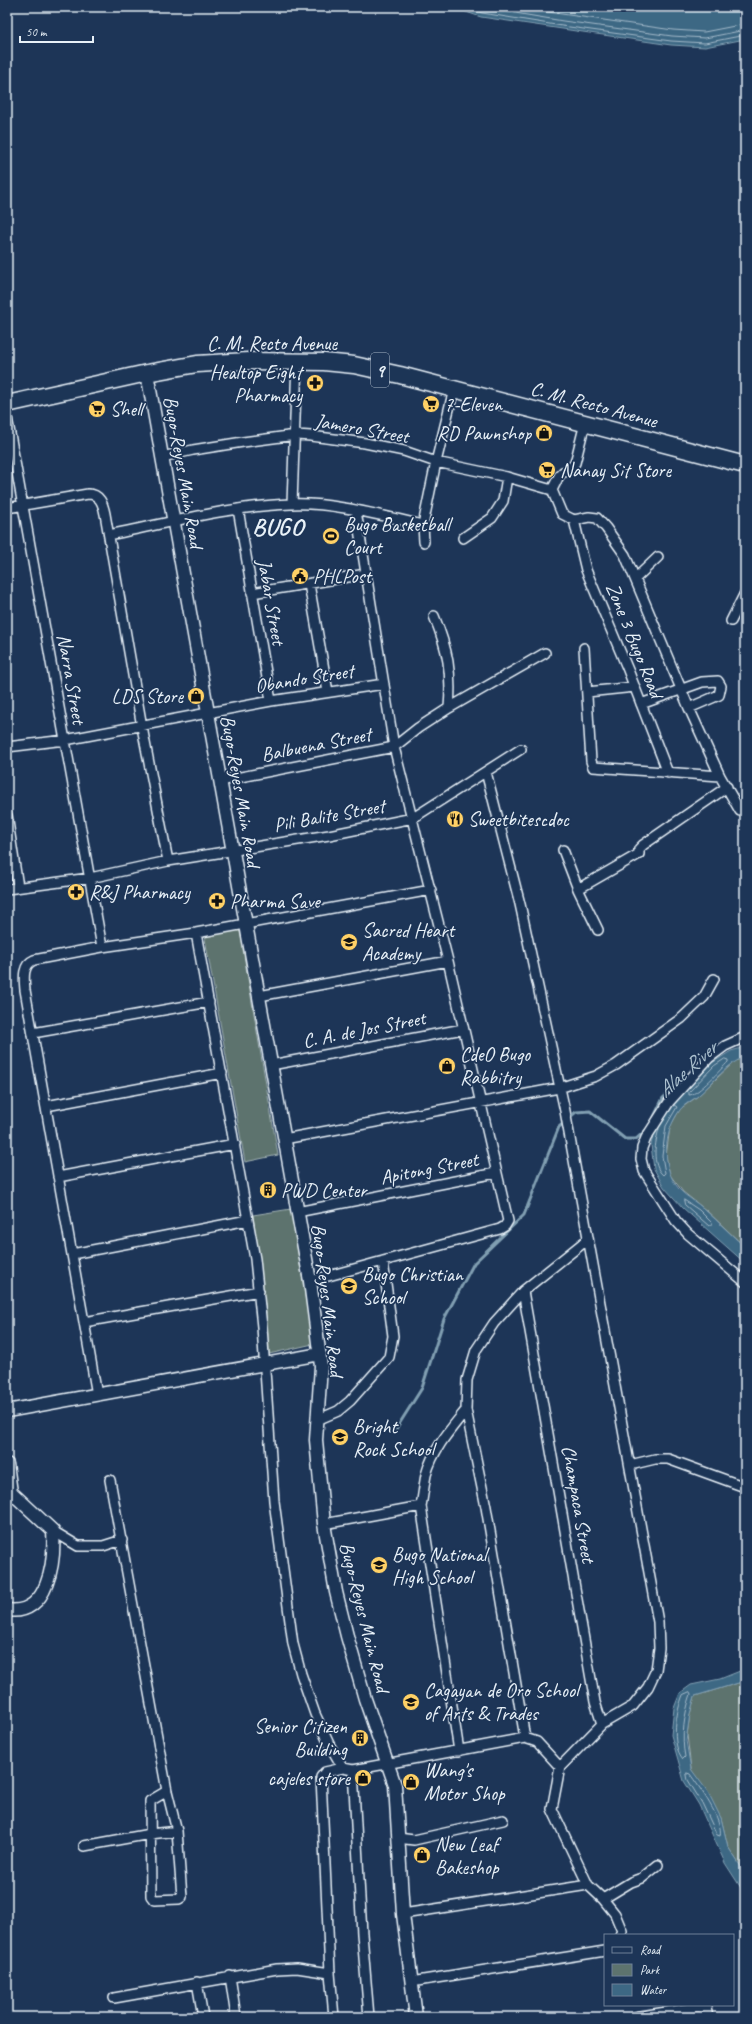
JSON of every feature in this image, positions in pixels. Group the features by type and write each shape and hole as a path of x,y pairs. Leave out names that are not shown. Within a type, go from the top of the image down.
{"highway":[{"name":"C. M. Recto Avenue","path":"7,404 147,373 197,364 297,360 354,365 454,389 745,465"}],"street":[{"path":"292,504 296,435 297,360"},
{"name":"Bugo-Reyes Main Road","path":"147,373 310,1281 320,1354 321,1383 317,1420 317,1457 324,1524 336,1592 347,1636 365,1699 389,1764 396,1790 403,1914 416,2017"},
{"path":"424,542 423,525 436,462 454,389"},
{"name":"Narra Street","path":"7,417 102,947"},
{"path":"585,423 574,463 568,471 559,476 552,490 562,514 574,520 589,517 597,518 625,555 636,578 689,708 720,776 740,811"},
{"name":"Jamero Street","path":"162,457 193,450 296,435 365,443 409,453 436,462 507,477 552,490"},
{"path":"463,538 492,518 502,501 507,477"},
{"path":"7,508 92,494 101,501 109,535 142,727 168,861"},
{"path":"109,535 238,509 292,504 356,511 423,525"},
{"name":"Jabar Street","path":"238,509 271,701"},
{"path":"310,1281 500,1229 505,1226 508,1221 508,1215 479,1103 464,1028 431,890 394,747 356,511"},
{"name":"Zone 3 Bugo Road","path":"574,520 586,570 642,704 668,773"},
{"path":"636,578 658,557"},
{"path":"252,594 366,574"},
{"path":"310,584 328,692"},
{"path":"731,621 745,593"},
{"path":"434,616 445,643 450,665 451,684 449,708"},
{"path":"584,648 591,761 593,767 720,776"},
{"path":"394,747 418,728 449,708 545,653"},
{"path":"642,704 709,680 718,681 721,686 721,691 715,698 689,708"},
{"name":"Obando Street","path":"7,747 65,740 142,727 271,701 384,684"},
{"path":"587,692 635,687"},
{"name":"Balbuena Street","path":"220,781 394,747"},
{"name":"Pili Balite Street","path":"7,889 90,878 168,861 329,835 412,818 521,749"},
{"path":"486,772 520,904 565,1111 658,1622 659,1648 656,1670 638,1702 626,1711 602,1724 560,1767 552,1808 588,1885 603,1899 615,1914 622,1931 620,1934"},
{"path":"578,889 639,854 639,849 643,845 727,787"},
{"path":"7,815 18,887"},
{"path":"563,850 578,889 598,930"},
{"path":"97,1395 24,981 24,973 30,962 102,947 196,933 431,890"},
{"path":"196,933 235,1144 259,1292 274,1501 294,1644 301,1674 315,1714 329,1744 343,1768"},
{"path":"259,996 448,961"},
{"path":"284,1139 559,1088 596,1076 616,1065 682,1018 704,997 714,979"},
{"path":"33,1033 209,1002"},
{"name":"C. A. de Jos Street","path":"271,1065 464,1028"},
{"path":"745,1037 725,1046 709,1058 670,1102 646,1138 642,1148 641,1158 644,1171 676,1221 688,1234 745,1282"},
{"path":"46,1106 222,1073"},
{"path":"58,1177 235,1144"},
{"name":"Apitong Street","path":"297,1212 496,1173"},
{"path":"72,1254 248,1220"},
{"path":"525,1738 487,1514 466,1410 467,1380 476,1350 494,1323 523,1291 588,1239"},
{"path":"317,1420 338,1411 350,1401 389,1357 393,1336 383,1261"},
{"name":"Champaca Street","path":"523,1291 595,1702 602,1724"},
{"path":"84,1322 259,1292"},
{"path":"7,1411 320,1354"},
{"path":"459,1751 421,1506 426,1475 435,1452 445,1435 466,1410"},
{"path":"630,1465 655,1459 668,1459 745,1487"},
{"path":"7,1464 9,1491 53,1531 78,1546 103,1546 122,1540"},
{"path":"110,1480 167,1791 177,1831 183,1894 181,1898 154,1900 152,1898 150,1801 167,1791"},
{"path":"324,1524 421,1506"},
{"path":"7,1610 13,1611 26,1608 43,1594 54,1555 53,1531"},
{"path":"334,2017 330,1973 321,1777 325,1772 343,1768 353,1770 389,1764 525,1738 537,1742 560,1767"},
{"path":"353,1770 362,1934 370,2017"},
{"path":"398,1838 414,1840 504,1820"},
{"path":"84,1846 150,1834 177,1831"},
{"path":"603,1899 631,1882 642,1878 658,1865"},
{"path":"403,1914 588,1885"},
{"path":"411,1982 604,1951"},
{"path":"114,1998 230,1976 277,1969 297,1968 330,1973"},
{"path":"230,1976 236,2017"},
{"path":"197,1982 203,2017"},
{"path":"635,2017 697,2007 706,2008 708,2017"}],"green space":[{"path":"239,926 278,1155 245,1162 204,933"},
{"path":"745,1057 745,1247 707,1211 683,1192 670,1175 666,1156 670,1127 680,1109 698,1096 736,1060"},
{"path":"291,1209 313,1344 269,1354 253,1215"},
{"path":"745,1681 745,1873 728,1847 721,1818 691,1769 687,1735 690,1714 695,1696"}],"water":[{"path":"451,7 745,7 745,39 705,47 671,45 481,17"},
{"path":"745,1047 745,1057 726,1068 699,1095 680,1110 670,1129 666,1150 669,1171 679,1189 702,1207 745,1247 745,1263 683,1208 664,1187 654,1169 651,1145 656,1122 712,1063 731,1051"},
{"path":"745,1669 745,1681 695,1696 690,1714 686,1741 691,1769 708,1792 721,1818 728,1847 745,1873 745,1894 725,1863 699,1805 684,1781 671,1735 674,1708 680,1693 691,1685 720,1679"}],"waterway":[{"name":"Alae River","path":"653,1119 663,1098 688,1075"},
{"path":"569,1118 576,1112 590,1111 625,1139 636,1139 646,1130"},
{"path":"396,1429 422,1388 444,1319 474,1263 524,1215 559,1127 565,1122"}],"place":[{"name":"Healtop Eight Pharmacy","path":"315,383"},
{"name":"7-Eleven","path":"431,404"},
{"name":"Shell","path":"97,409"},
{"name":"RD Pawnshop","path":"544,433"},
{"name":"Nanay Sit Store","path":"547,470"},
{"name":"Bugo Basketball Court","path":"331,536"},
{"name":"PHLPost","path":"300,576"},
{"name":"LDS Store","path":"196,696"},
{"name":"Sweetbitescdoc","path":"455,819"},
{"name":"R&J Pharmacy","path":"76,892"},
{"name":"Pharma Save","path":"217,901"},
{"name":"Sacred Heart Academy","path":"349,942"},
{"name":"CdeO Bugo Rabbitry","path":"447,1066"},
{"name":"PWD Center","path":"268,1190"},
{"name":"Bugo Christian School","path":"349,1286"},
{"name":"Bright Rock School","path":"340,1437"},
{"name":"Bugo National High School","path":"379,1565"},
{"name":"Cagayan de Oro School of Arts & Trades","path":"411,1702"},
{"name":"Senior Citizen Building","path":"360,1738"},
{"name":"cajeles store","path":"363,1778"},
{"name":"Wang's Motor Shop","path":"411,1782"},
{"name":"New Leaf Bakeshop","path":"422,1855"}],"district":[{"name":"BUGO","path":"278,527"}]}
